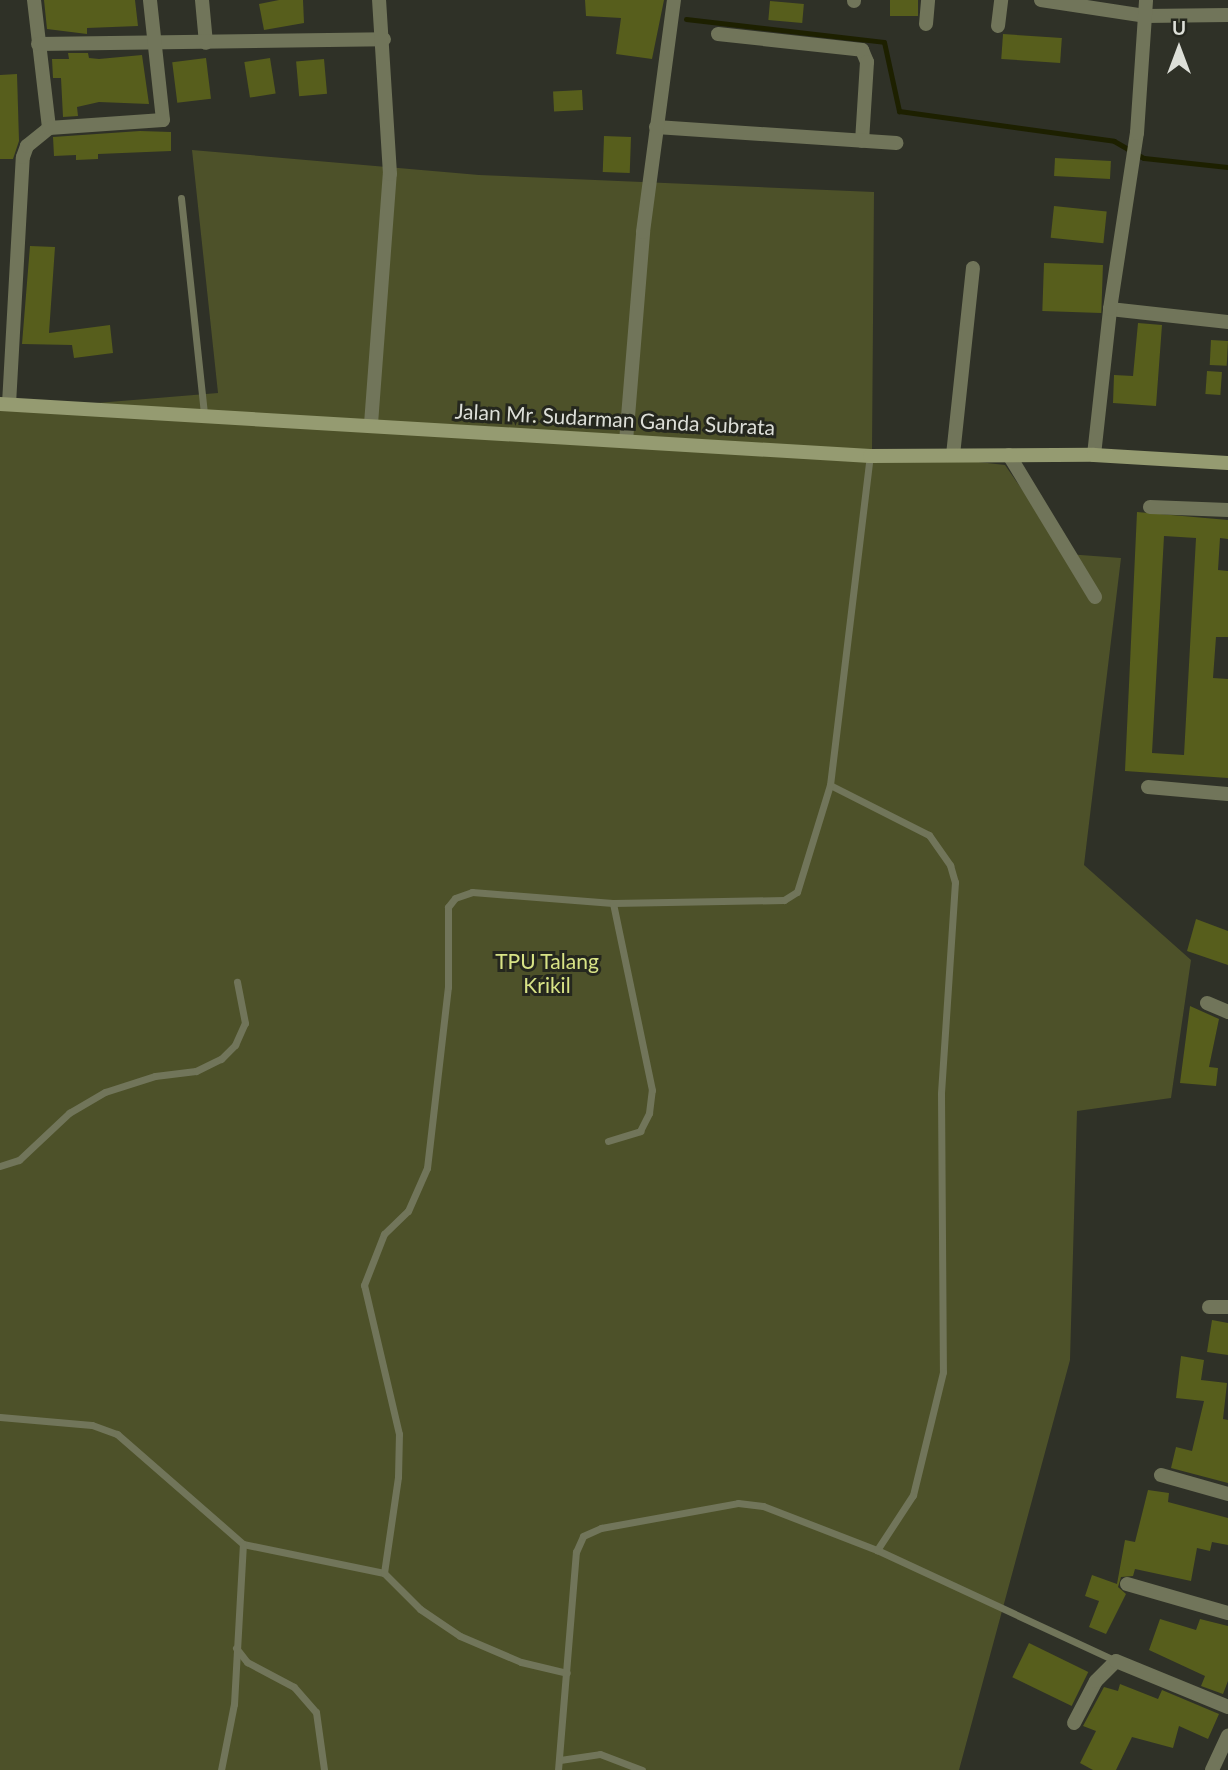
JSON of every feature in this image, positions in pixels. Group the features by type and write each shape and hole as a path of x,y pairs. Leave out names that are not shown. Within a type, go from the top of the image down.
{"street":[{"path":"34,0 49,128"},
{"path":"5,404 23,157 27,146 49,128 163,120 150,0"},
{"path":"202,0 206,43"},
{"path":"371,424 390,174 384,39 379,0"},
{"path":"626,441 656,127 674,0"},
{"path":"926,24 928,0"},
{"path":"998,26 1001,0"},
{"path":"1041,0 1145,16 1228,15"},
{"path":"1094,455 1110,309 1137,133 1146,0"},
{"path":"718,34 862,50 867,62 862,141"},
{"path":"38,44 384,39"},
{"path":"656,127 896,143"},
{"path":"953,455 974,268"},
{"path":"1110,309 1228,322"},
{"name":"Jalan Mr. Sudarman Ganda Subrata","path":"5,404 870,456 1094,455 1228,463"},
{"path":"1009,455 1095,597"},
{"path":"1150,507 1228,510"},
{"path":"1147,787 1228,794"},
{"path":"1207,1003 1228,1013"},
{"path":"1209,1307 1228,1307"},
{"path":"1161,1475 1228,1494"},
{"path":"1128,1584 1228,1613"},
{"path":"1074,1723 1096,1681 1116,1661 1228,1707"},
{"path":"1212,1770 1228,1735"}],"lane":[{"path":"181,198 204,414"},
{"path":"384,1573 398,1477 399,1434 365,1285 370,1259 384,1234 408,1211 427,1168 448,987 448,907 455,898 472,892 613,903 785,900 797,892 807,873 830,785 870,456"},
{"path":"830,785 929,835 950,865 955,882 941,1094 943,1372 914,1495 877,1550"},
{"path":"608,1141 640,1131 649,1113 652,1090 613,903"},
{"path":"0,1167 19,1160 69,1113 105,1092 155,1076 196,1071 221,1059 235,1045 245,1023 237,982"},
{"path":"0,1417 92,1425 117,1434 243,1545 384,1573 421,1609 460,1636 521,1662 567,1673"},
{"path":"558,1770 576,1552 583,1536 601,1528 738,1503 763,1506 877,1550 1116,1661"},
{"path":"221,1770 234,1704 243,1545"},
{"path":"236,1648 247,1662 294,1687 316,1712 324,1770"},
{"path":"559,1760 600,1754 642,1770"}],"green space":[{"name":"TPU Talang Krikil","path":"192,150 479,175 874,192 872,450 1005,465 1067,554 1121,558 1084,865 1191,960 1171,1098 1077,1111 1070,1360 959,1770 0,1770 0,411 218,393"}],"building":[{"path":"44,0 135,0 138,26 87,28 87,34 47,29"},
{"path":"279,0 303,0 304,23 264,30 259,4"},
{"path":"585,0 664,0 652,59 616,54 621,18 586,16"},
{"path":"890,0 918,0 918,16 890,16"},
{"path":"770,1 804,4 802,23 768,20"},
{"path":"1003,34 1062,38 1060,63 1001,59"},
{"path":"68,53 88,53 89,58 99,59 142,55 149,104 99,102 77,107 78,116 63,117 61,78 53,78 52,59 69,59"},
{"path":"206,58 211,99 177,103 172,62"},
{"path":"270,58 276,94 250,98 244,62"},
{"path":"324,59 327,94 299,96 296,61"},
{"path":"17,74 19,141 13,159 0,159 0,75"},
{"path":"582,90 583,110 554,111 553,92"},
{"path":"140,131 171,132 171,151 98,154 98,159 76,160 76,155 54,156 53,137"},
{"path":"604,136 631,137 630,173 603,172"},
{"path":"1055,158 1111,161 1110,179 1054,176"},
{"path":"1054,206 1107,212 1103,243 1051,238"},
{"path":"30,246 55,247 49,333 110,325 113,353 74,358 72,345 22,344"},
{"path":"1044,263 1103,265 1101,313 1042,311"},
{"path":"1138,323 1162,325 1156,406 1113,403 1114,375 1133,376"},
{"path":"1211,340 1228,341 1227,366 1210,365"},
{"path":"1207,371 1222,372 1220,395 1205,394"},
{"path":"1137,512 1228,520 1228,539 1220,538 1218,570 1228,571 1228,637 1216,637 1213,678 1228,679 1228,778 1125,771","holes":["1164,536 1196,538 1184,755 1152,753"]},
{"path":"1196,919 1228,931 1228,965 1187,951"},
{"path":"1190,1006 1219,1019 1209,1067 1218,1068 1216,1086 1180,1083"},
{"path":"1212,1320 1228,1323 1228,1355 1207,1352"},
{"path":"1181,1356 1204,1360 1201,1380 1227,1383 1223,1419 1228,1420 1228,1483 1171,1468 1176,1447 1192,1451 1204,1401 1176,1398"},
{"path":"1148,1490 1169,1493 1168,1502 1228,1518 1228,1545 1212,1542 1210,1551 1197,1548 1191,1581 1135,1569 1133,1576 1121,1577 1118,1587 1126,1594 1106,1634 1089,1627 1099,1601 1085,1596 1092,1575 1117,1584 1125,1540 1135,1542"},
{"path":"1160,1619 1196,1630 1200,1619 1228,1626 1228,1681 1223,1694 1201,1686 1205,1676 1149,1650"},
{"path":"1029,1643 1088,1672 1072,1706 1012,1677"},
{"path":"1120,1684 1158,1699 1162,1690 1219,1714 1208,1739 1179,1726 1173,1748 1132,1737 1116,1770 1093,1770 1080,1763 1096,1731 1083,1726 1104,1687 1118,1691"}],"waterway":[{"path":"686,19 884,42 899,111 1114,141 1144,158 1228,167"}]}
